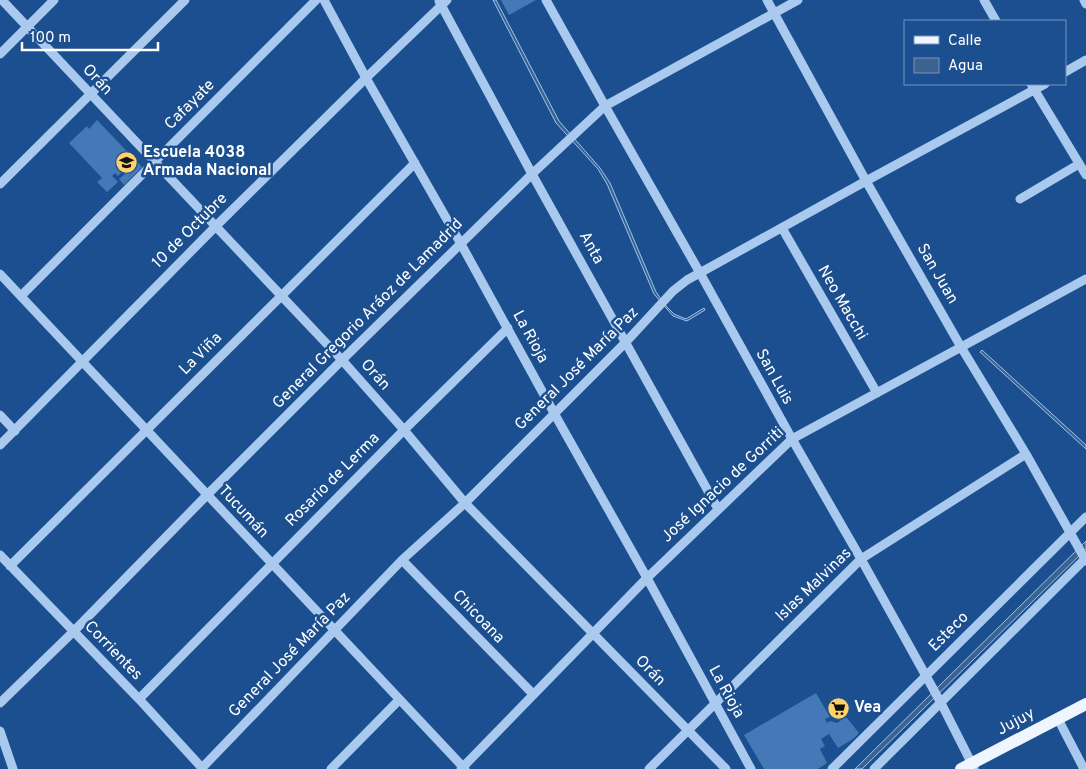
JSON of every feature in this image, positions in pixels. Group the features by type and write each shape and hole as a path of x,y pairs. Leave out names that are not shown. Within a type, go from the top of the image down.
{"main road":[{"name":"Jujuy","path":"969,767 1086,704"}],"street":[{"name":"Orán","path":"2,0 342,360 465,503 723,768"},
{"path":"0,54 54,0"},
{"name":"Cafayate","path":"21,296 316,0"},
{"name":"La Rioja","path":"324,0 647,578 751,769"},
{"name":"San Luis","path":"546,0 941,703 969,767"},
{"name":"San Juan","path":"767,0 866,181 961,347 1026,454 1069,533 1086,559"},
{"name":"General Gregorio Aráoz de Lamadrid","path":"0,703 74,631 342,360 532,174 605,106 798,0"},
{"path":"984,0 995,20"},
{"path":"1084,0 1086,4"},
{"path":"0,184 181,1"},
{"name":"10 de Octubre","path":"0,445 216,226 443,2"},
{"name":"Anta","path":"443,2 532,174 718,509"},
{"path":"1066,71 1086,60"},
{"path":"1033,87 1086,175"},
{"name":"General José María Paz","path":"202,769 402,560 465,503 686,280 1033,87"},
{"name":"La Viña","path":"10,566 415,163"},
{"path":"1020,199 1079,164"},
{"name":"Neo Macchi","path":"782,228 876,394"},
{"name":"Tucumán","path":"0,274 463,768"},
{"name":"José Ignacio de Gorriti","path":"463,768 647,578 792,439 1086,279"},
{"name":"Rosario de Lerma","path":"139,698 404,430 508,328"},
{"path":"0,415 15,431"},
{"name":"Islas Malvinas","path":"649,769 861,559 1026,454"},
{"name":"Esteco","path":"832,769 1086,517"},
{"name":"Corrientes","path":"0,555 139,698 202,769"},
{"path":"874,769 1086,559"},
{"name":"Chicoana","path":"402,560 533,694"},
{"path":"331,769 399,700"},
{"path":"1058,719 1084,769"},
{"path":"0,731 13,769"}],"water":[{"path":"493,0 496,0 559,121 600,168 610,183 656,292 674,314 686,319 704,308 705,310 687,321 673,316 654,294 607,184 598,169 556,123"},
{"path":"982,350 1086,445 1086,449 980,352"},
{"path":"1086,541 1086,549 862,769 855,769"}],"building":[{"path":"501,0 536,0 509,15"},
{"path":"97,120 142,167 124,185 119,179 125,174 122,172 118,176 115,173 112,176 118,182 107,192 97,182 102,178 69,143 87,126 89,129"},
{"path":"816,693 830,717 825,719 827,723 830,721 837,723 847,718 859,733 838,748 829,734 821,739 825,746 820,749 827,763 818,769 764,769 744,735"}],"place":[{"name":"Escuela 4038 Armada Nacional","path":"127,162"},
{"name":"Vea","path":"838,708"}]}
